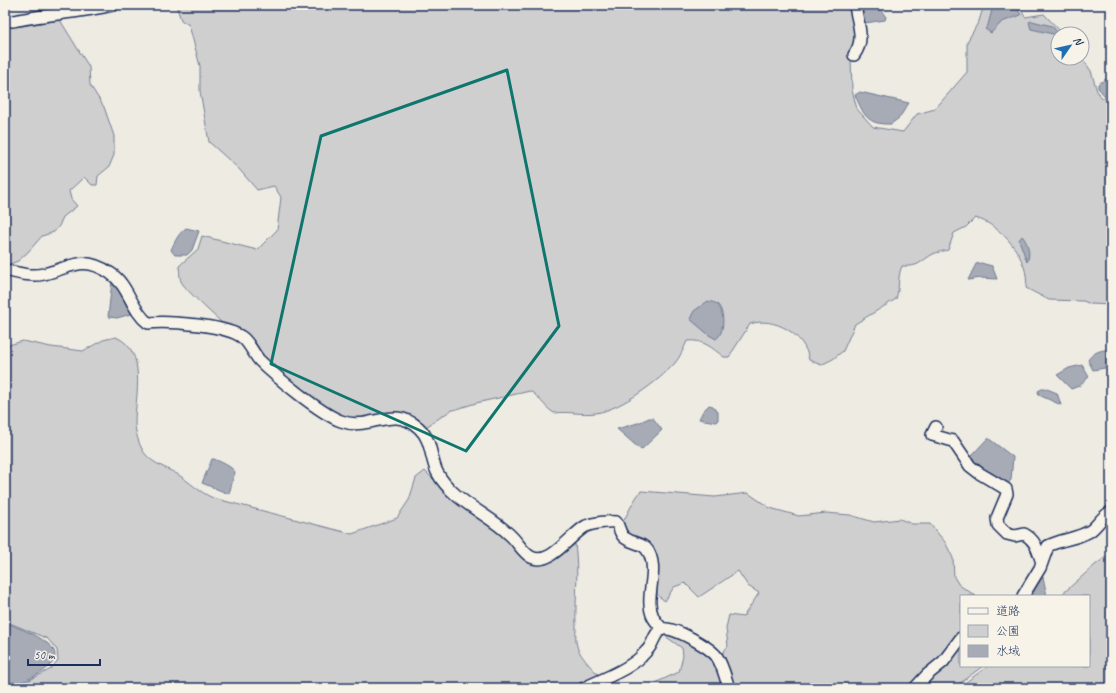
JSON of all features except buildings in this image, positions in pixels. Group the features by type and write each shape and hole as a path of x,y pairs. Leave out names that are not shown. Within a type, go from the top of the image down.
{"street":[{"path":"5,20 13,21 64,12 96,10 113,5"},
{"path":"854,55 858,50 861,25 857,15 856,5"},
{"path":"5,270 26,275 44,274 79,263 90,263 112,274 117,279 127,292 140,317 148,324 167,322 232,332 243,337 257,358 269,369 328,415 342,422 365,423 400,417 408,420 424,433 432,451 437,472 446,484 456,494 510,534 529,557 537,559 549,555 587,526 616,522 620,533 626,538 640,543 646,548 650,555 653,564 651,608 653,617 662,629"},
{"path":"936,427 932,435 953,441 970,466 978,473 1006,489 1007,494 996,518 998,525 1007,534 1015,536 1024,534 1030,538 1036,546 1042,563"},
{"path":"1024,595 1042,563 1048,546 1057,541 1082,535 1092,530 1108,513 1111,512"},
{"path":"584,688 617,672 639,658 650,648 655,635 662,629 670,628 710,650 716,655 722,666 729,688"},
{"path":"915,688 927,675 943,662 960,639"}],"highlighted area":[{"path":"507,70 559,326 466,451 271,364 321,136"}],"green space":[{"path":"176,5 852,5 859,23 851,57 852,90 857,109 873,127 903,132 917,114 935,109 967,72 967,42 979,21 984,5 1019,5 1025,17 1044,14 1055,26 1050,26 1050,66 1088,66 1091,71 1097,91 1102,98 1111,98 1111,237 1109,243 1111,252 1111,305 1091,304 1083,301 1049,300 1026,288 1024,266 1012,245 1004,235 995,228 975,218 966,227 954,233 948,250 933,254 916,265 902,266 896,299 855,324 843,351 833,359 821,365 809,360 801,342 787,329 778,325 759,322 750,324 729,357 724,357 711,347 698,341 687,341 675,363 649,386 628,400 596,413 554,413 530,391 476,403 450,411 426,427 405,415 367,421 345,420 333,414 314,400 261,357 210,312 181,281 179,266 198,249 202,236 257,250 277,230 281,197 274,186 257,190 239,169 209,142 200,91 200,66 189,25 181,20"},
{"path":"60,20 89,67 90,85 104,107 114,136 114,155 109,167 98,176 97,185 92,185 84,177 69,191 71,199 77,206 63,217 59,226 54,232 42,236 18,261 10,264 5,261 5,26 22,26"},
{"path":"116,337 126,344 136,363 138,375 135,426 140,445 147,457 177,474 203,493 213,498 352,534 397,518 409,500 416,478 425,471 458,504 504,535 528,563 539,565 550,562 575,544 577,565 576,644 579,651 588,663 600,676 616,688 14,688 51,669 58,660 57,650 48,639 5,621 5,346 23,341 51,347 83,351 103,340"},
{"path":"641,491 715,497 748,493 770,508 799,516 826,513 850,515 874,522 900,519 912,524 930,524 945,542 953,558 954,577 959,585 974,595 960,595 960,667 982,667 953,688 734,688 721,655 728,646 726,628 729,615 743,617 759,593 748,586 738,571 699,597 685,583 674,587 665,601 657,595 657,565 630,538 621,525"},
{"path":"1111,553 1111,688 958,688 987,667 1090,667 1090,595 1061,595"},
{"path":"665,632 678,636 692,643 712,657 716,662 726,688 644,688 679,672 683,656 682,648 665,636"}],"water":[{"path":"877,5 886,17 885,20 865,23 860,13 861,8"},
{"path":"1003,5 1015,5 1021,15 1002,22 991,33 985,29 988,25 992,10"},
{"path":"1032,21 1052,26 1050,26 1050,33 1031,29 1029,22"},
{"path":"1111,76 1111,95 1105,96 1098,88 1098,84"},
{"path":"860,92 909,103 899,118 891,124 877,123 871,121 861,108 855,95"},
{"path":"186,228 199,231 192,250 187,255 175,255 171,250 179,235"},
{"path":"1022,236 1026,241 1028,248 1029,255 1027,262 1019,240"},
{"path":"981,263 992,266 997,279 981,278 968,280 976,264"},
{"path":"112,281 129,304 131,314 117,318 108,317"},
{"path":"708,301 714,302 720,307 723,317 721,332 716,339 690,319 694,311"},
{"path":"1111,349 1111,367 1093,370 1088,360 1090,357 1098,352"},
{"path":"1082,365 1089,377 1079,386 1071,389 1057,375 1069,368"},
{"path":"1047,389 1057,393 1061,405 1039,395 1038,391"},
{"path":"709,405 713,406 718,412 718,420 716,422 699,419 703,411"},
{"path":"649,418 653,418 662,430 641,450 617,429 638,423"},
{"path":"988,438 1013,457 1011,480 1006,486 985,474 980,470 974,461 972,455"},
{"path":"212,459 226,464 235,472 229,494 202,483"},
{"path":"1043,577 1047,595 1028,595 1039,578"},
{"path":"5,622 43,640 54,651 54,658 50,665 42,672 22,682 5,688"}]}
